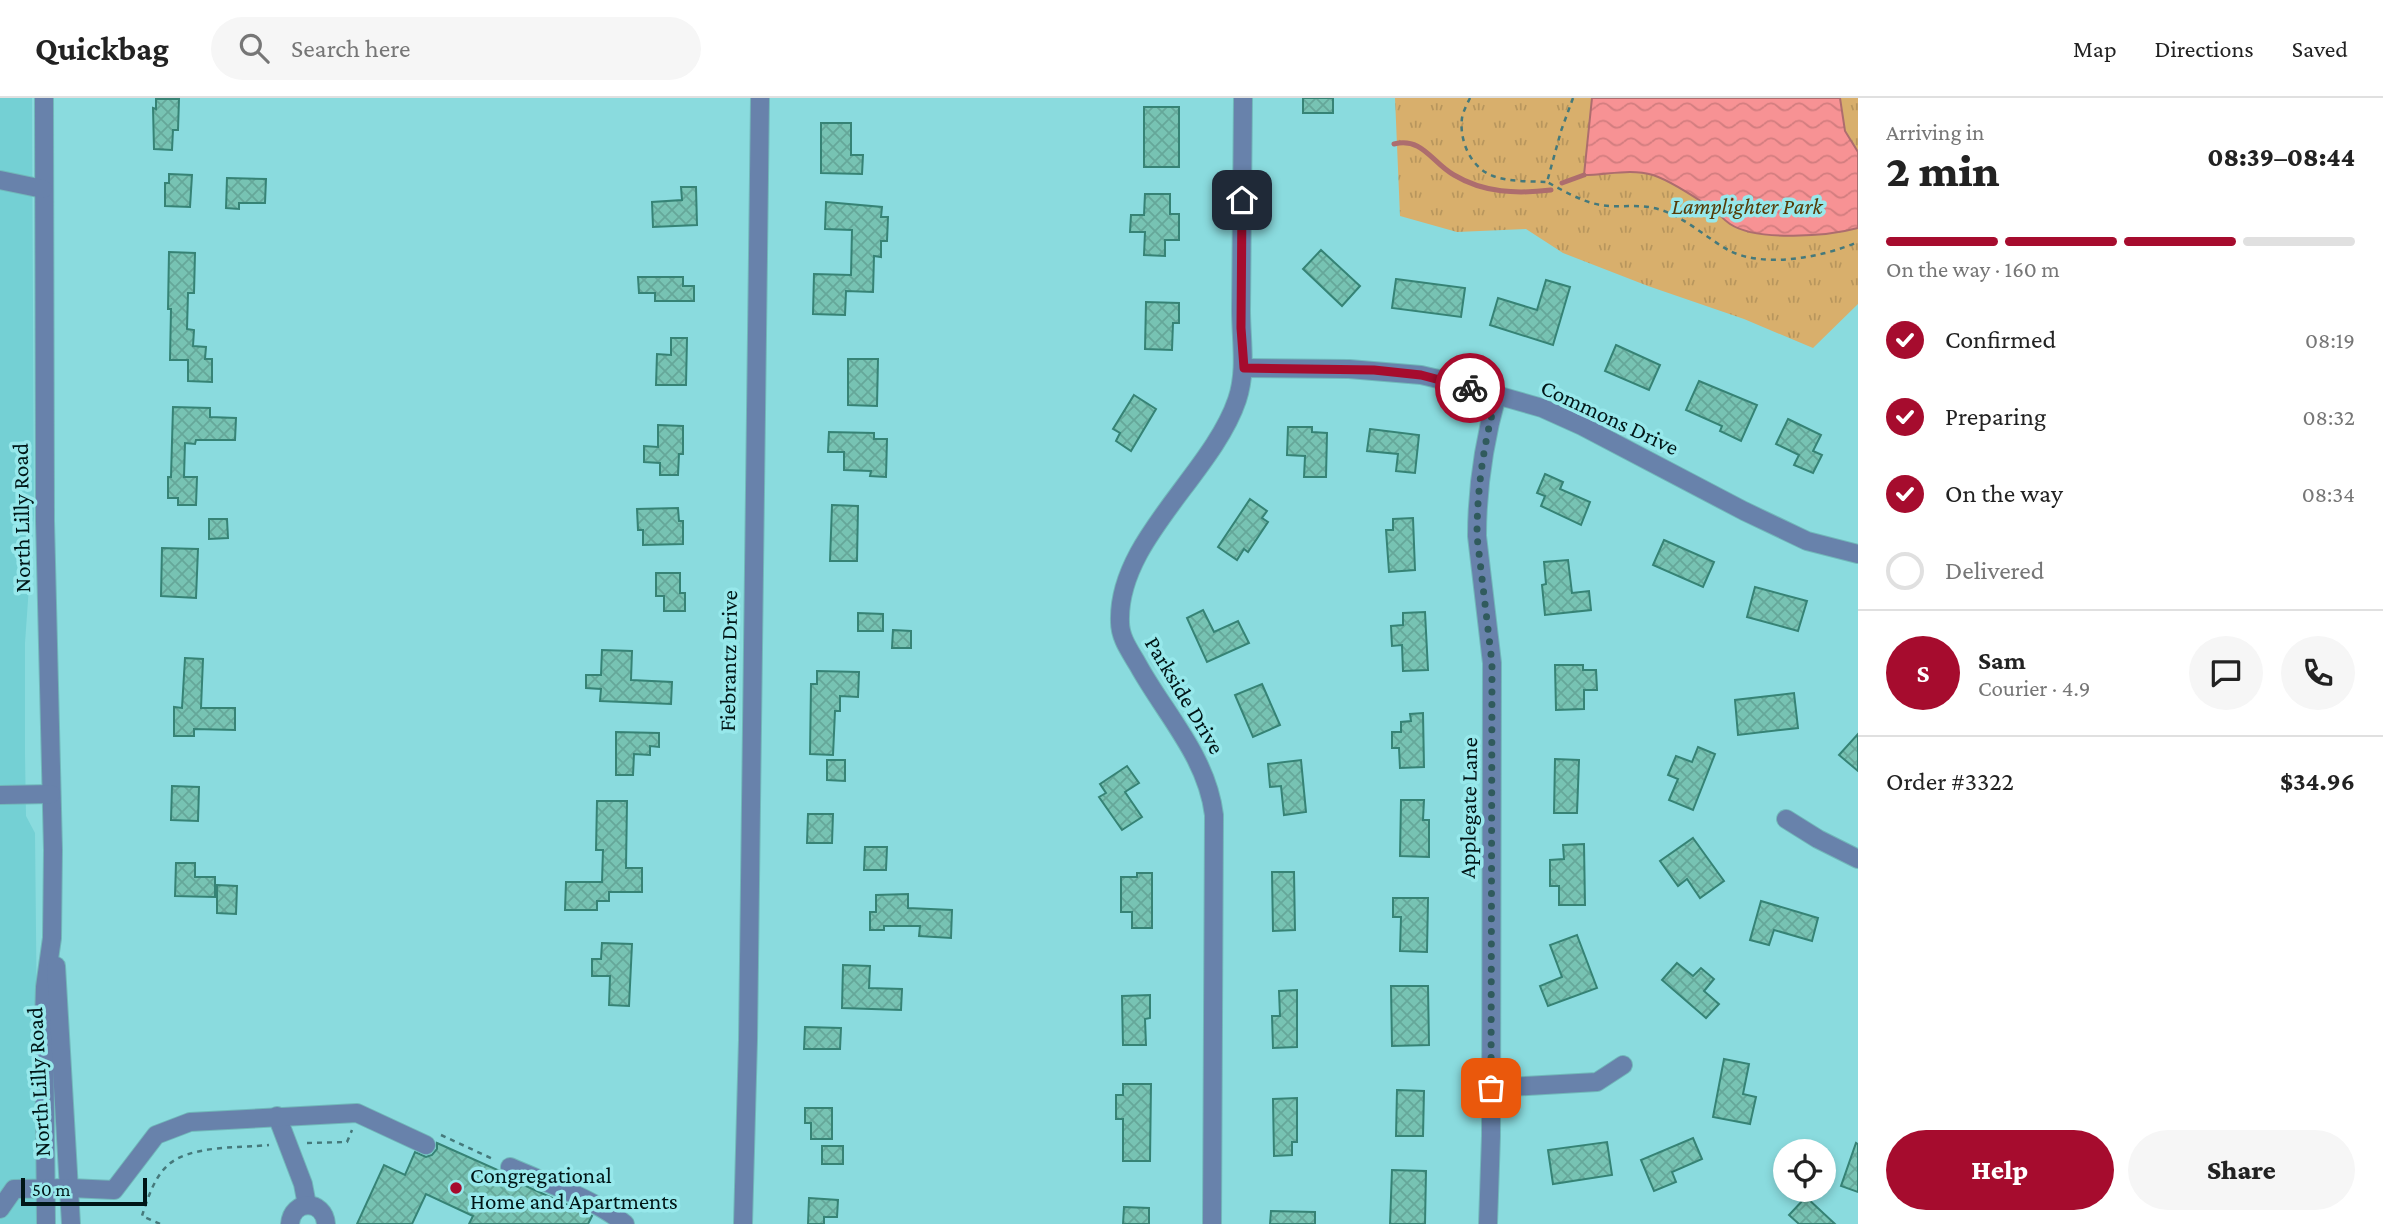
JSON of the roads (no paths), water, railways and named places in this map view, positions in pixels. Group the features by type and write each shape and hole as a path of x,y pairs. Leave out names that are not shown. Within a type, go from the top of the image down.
{"street":[{"name":"North Lilly Road","path":"44,98 45,508 52,938 44,1018 46,1224"},
{"name":"Fiebrantz Drive","path":"743,1224 748,1040 760,98"},
{"name":"Parkside Drive","path":"1212,1224 1214,815 1211,794 1183,734 1155,696 1123,640 1120,621 1126,579 1138,554 1215,442 1237,401 1244,368 1241,328 1243,98"},
{"path":"0,180 43,189"},
{"name":"Commons Drive","path":"1244,368 1349,369 1398,373 1447,380 1542,408 1807,541 1858,554"},
{"name":"Applegate Lane","path":"1488,1224 1492,663 1477,536 1477,515 1480,470 1497,395"},
{"path":"0,795 51,794"},
{"path":"1786,819 1858,859"},
{"name":"North Lilly Road","path":"52,938 56,962 71,1224"},
{"path":"1491,1088 1597,1082 1623,1065"},
{"path":"0,1209 13,1189 114,1190 156,1135 190,1122 357,1114 426,1145"},
{"path":"277,1116 303,1184 307,1205"},
{"path":"510,1167 586,1201 625,1224"},
{"path":"290,1224 293,1213 307,1205 319,1208 326,1218 326,1224"}],"water":[{"path":"1592,98 1840,98 1845,131 1858,152 1858,228 1793,236 1757,233 1730,224 1692,196 1653,175 1627,172 1584,175"}],"waterway":[{"path":"1394,144 1413,144 1427,152 1446,170 1477,186 1513,192 1551,190"},
{"path":"1562,183 1584,175"}],"place":[{"name":"Congregational Home and Apartments","path":"456,1188"}],"park label":[{"name":"Lamplighter Park","path":"1747,206"}]}
